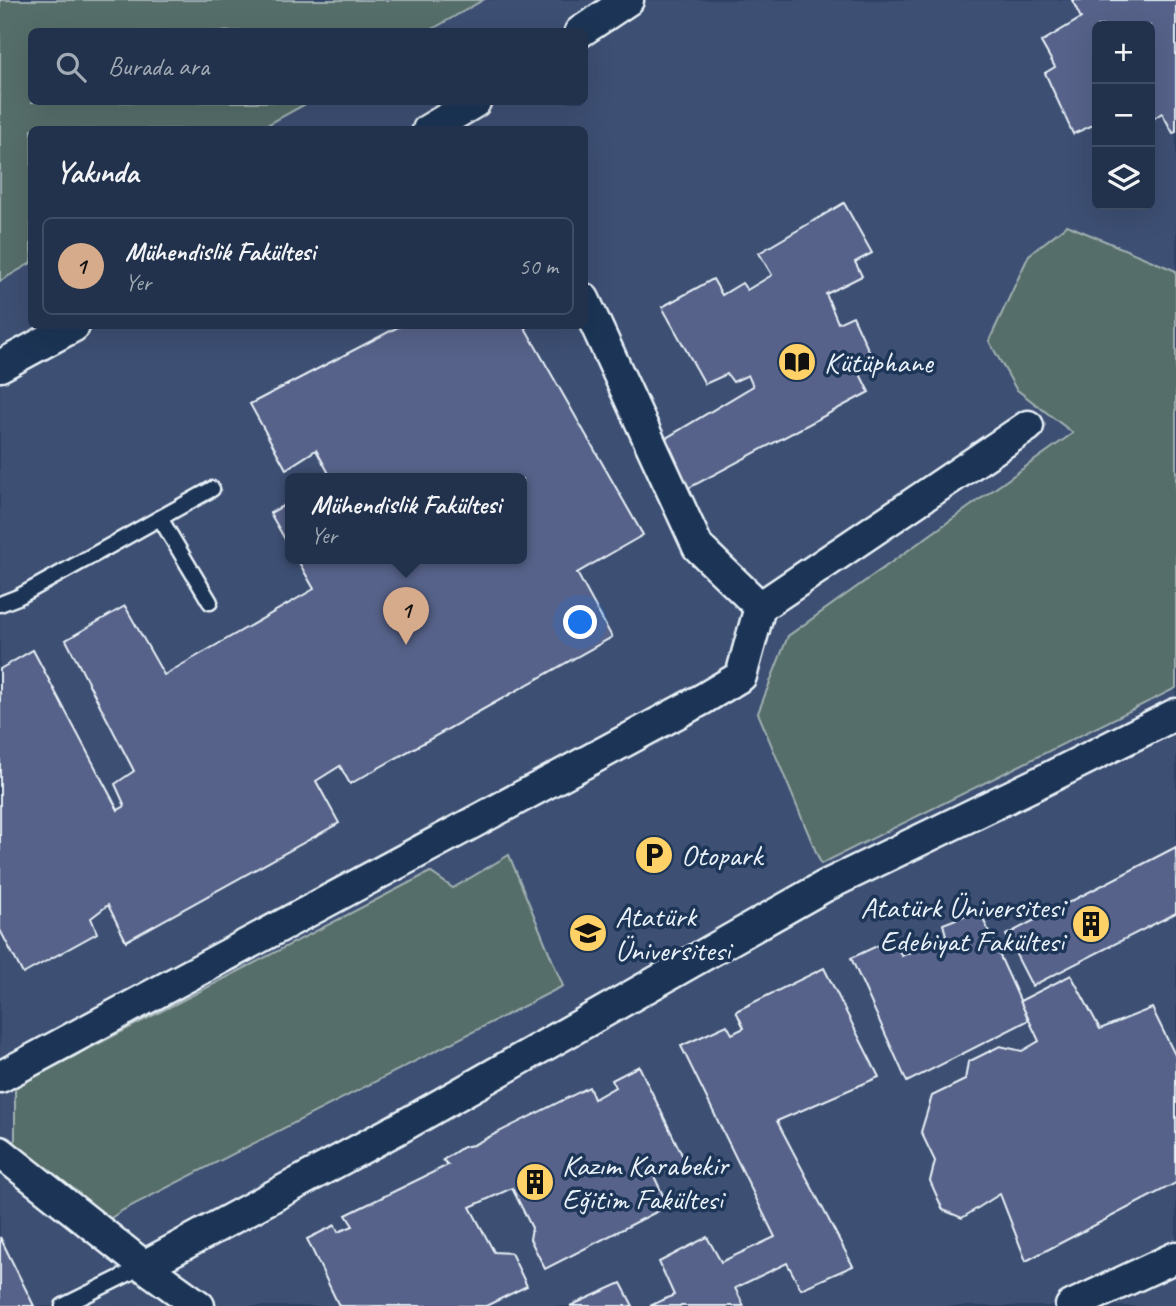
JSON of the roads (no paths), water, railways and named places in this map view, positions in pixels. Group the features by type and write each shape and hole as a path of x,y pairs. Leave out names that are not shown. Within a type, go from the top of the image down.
{"street":[{"path":"586,28 628,0"},
{"path":"588,308 698,547 760,607"},
{"path":"0,366 68,329"},
{"path":"0,1077 741,676 760,607 1028,426"},
{"path":"144,1266 401,1127 825,886 1176,714"},
{"path":"0,1152 199,1306"},
{"path":"1071,1306 1176,1257"}],"lane":[{"path":"0,604 18,597 212,489"},
{"path":"160,518 210,602"},
{"path":"63,1306 144,1266"}],"place":[{"name":"Kütüphane","path":"797,362"},
{"name":"Mühendislik Fakültesi","path":"406,645"},
{"name":"Otopark","path":"654,855"},
{"name":"Atatürk Üniversitesi Edebiyat Fakültesi","path":"1091,924"},
{"name":"Atatürk Üniversitesi","path":"588,933"},
{"name":"Kazım Karabekir Eğitim Fakültesi","path":"535,1182"}]}
